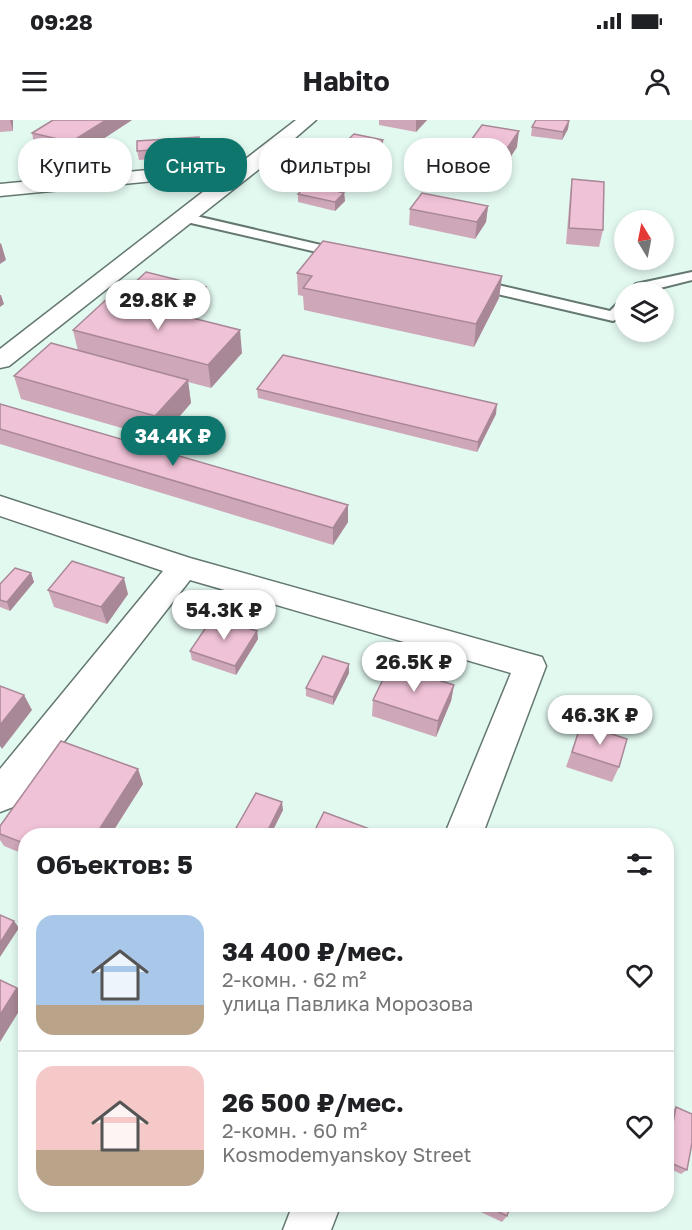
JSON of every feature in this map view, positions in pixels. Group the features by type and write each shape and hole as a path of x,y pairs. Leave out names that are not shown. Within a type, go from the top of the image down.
{"street":[{"path":"0,361 307,120"},
{"path":"0,190 251,166"},
{"path":"0,506 183,567 530,666 466,828"},
{"path":"0,796 183,567"},
{"path":"307,1230 314,1212"}],"lane":[{"path":"183,217 357,257"},
{"path":"664,282 692,276"},
{"path":"462,282 614,315"}],"building":[{"path":"53,120 106,120 77,138 54,138 32,133"},
{"path":"536,120 569,121 563,132 532,127"},
{"path":"482,125 519,131 512,141 512,138 473,138"},
{"path":"354,134 373,138 350,138"},
{"path":"137,141 144,141 144,151 137,151"},
{"path":"572,179 604,182 603,230 569,228"},
{"path":"300,192 344,193 335,202 298,194"},
{"path":"422,193 488,206 477,222 410,209"},
{"path":"323,241 502,276 476,324 303,288 312,276 297,273"},
{"path":"146,272 206,287 178,314 117,299"},
{"path":"109,297 240,330 208,365 73,330"},
{"path":"51,343 188,380 155,416 14,376"},
{"path":"283,355 497,404 478,442 257,389"},
{"path":"0,404 348,505 333,528 0,429"},
{"path":"72,561 124,578 101,607 48,590"},
{"path":"15,568 31,573 7,602 0,600 0,584"},
{"path":"213,617 257,631 235,666 190,651"},
{"path":"323,656 349,664 333,697 306,688"},
{"path":"390,665 454,685 438,721 373,700"},
{"path":"0,686 24,695 0,725"},
{"path":"581,724 627,739 619,767 572,752"},
{"path":"61,741 138,769 100,828 18,828 18,841 0,834 0,826"},
{"path":"256,793 282,802 269,828 236,828"},
{"path":"324,812 367,828 316,828"},
{"path":"0,915 14,921 0,943"},
{"path":"0,980 17,988 0,1015"},
{"path":"676,1107 692,1114 692,1143 687,1170 674,1164"}]}
